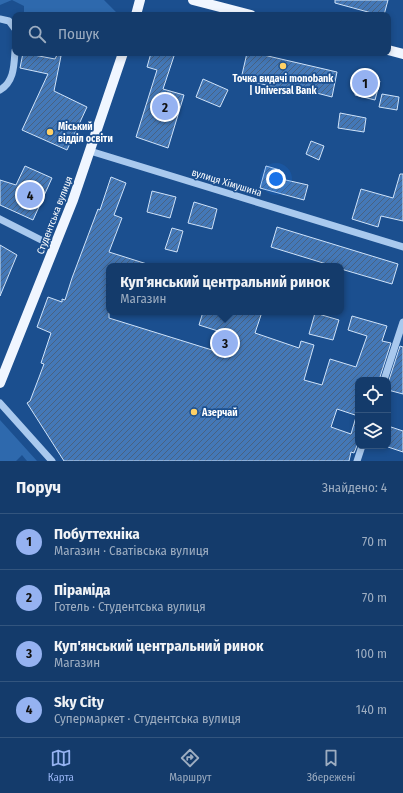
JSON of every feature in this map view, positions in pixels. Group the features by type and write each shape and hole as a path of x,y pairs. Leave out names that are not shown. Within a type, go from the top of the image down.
{"main road":[{"path":"137,12 140,0"},
{"path":"193,0 239,12"},
{"path":"391,51 403,54"},
{"name":"Студентська вулиця","path":"0,384 74,200 122,56"}],"street":[{"path":"0,19 9,21 12,25"},
{"path":"0,90 6,87 13,74 15,56"},
{"name":"вулиця Хімушина","path":"90,151 403,247"},
{"path":"0,219 55,247"},
{"path":"385,377 403,322"},
{"path":"0,403 52,461"},
{"path":"357,461 361,449"}],"shaded area":[{"path":"0,0 12,0 0,5"},
{"path":"12,0 104,0 116,12 24,12 24,6"},
{"path":"0,420 37,461 27,461 22,455 16,461 0,461"}],"building":[{"path":"335,0 388,0 385,12 368,12 335,3"},
{"path":"22,56 39,56 55,59 56,56 61,56 54,91 87,107 67,150 22,130 48,74 20,68"},
{"path":"150,56 174,56 163,89 184,95 168,148 136,137 157,70 147,67"},
{"path":"246,56 268,56 337,72 332,97 309,91 308,95 241,79"},
{"path":"360,76 380,81 375,100 355,95"},
{"path":"203,79 228,90 220,107 196,97"},
{"path":"382,94 399,97 397,110 379,107"},
{"path":"340,113 366,118 364,132 338,128"},
{"path":"311,141 324,146 319,160 306,154"},
{"path":"25,166 52,178 33,220 0,205 0,180 16,185"},
{"path":"266,166 280,170 277,178 308,185 304,200 260,188"},
{"path":"400,174 403,174 403,221 381,216 378,227 352,219 361,189 393,198"},
{"path":"111,177 126,183 114,215 122,218 109,252 144,263 106,263 106,315 109,315 109,318 212,350 218,331 199,325 202,315 261,315 255,333 299,348 301,341 314,345 304,380 322,385 330,359 356,367 367,336 348,330 352,316 387,326 382,341 391,343 380,377 355,377 355,415 337,409 331,427 351,434 355,420 356,449 354,453 351,452 349,461 64,461 27,403 30,401 44,364 41,363 51,333 37,327 48,297 62,302 62,299 65,300 98,209 100,210"},
{"path":"152,191 176,197 170,218 147,212"},
{"path":"194,202 217,209 212,229 188,223"},
{"path":"277,227 398,264 392,284 344,270 344,263 323,263 271,247"},
{"path":"172,228 183,231 177,252 165,249"},
{"path":"0,245 17,255 0,296"},
{"path":"314,315 322,315 339,320 333,340 309,334"},
{"path":"400,346 403,347 403,394 391,391 390,377"},
{"path":"391,427 403,431 403,452 391,448"}],"place":[{"name":"Точка видачі monobank | Universal Bank","path":"283,66"},
{"name":"Побуттехніка","path":"365,83"},
{"name":"Піраміда","path":"165,107"},
{"name":"Міський відділ освіти","path":"50,132"},
{"name":"Sky City","path":"30,195"},
{"name":"Куп'янський центральний ринок","path":"225,343"},
{"name":"Азерчай","path":"194,412"}]}
